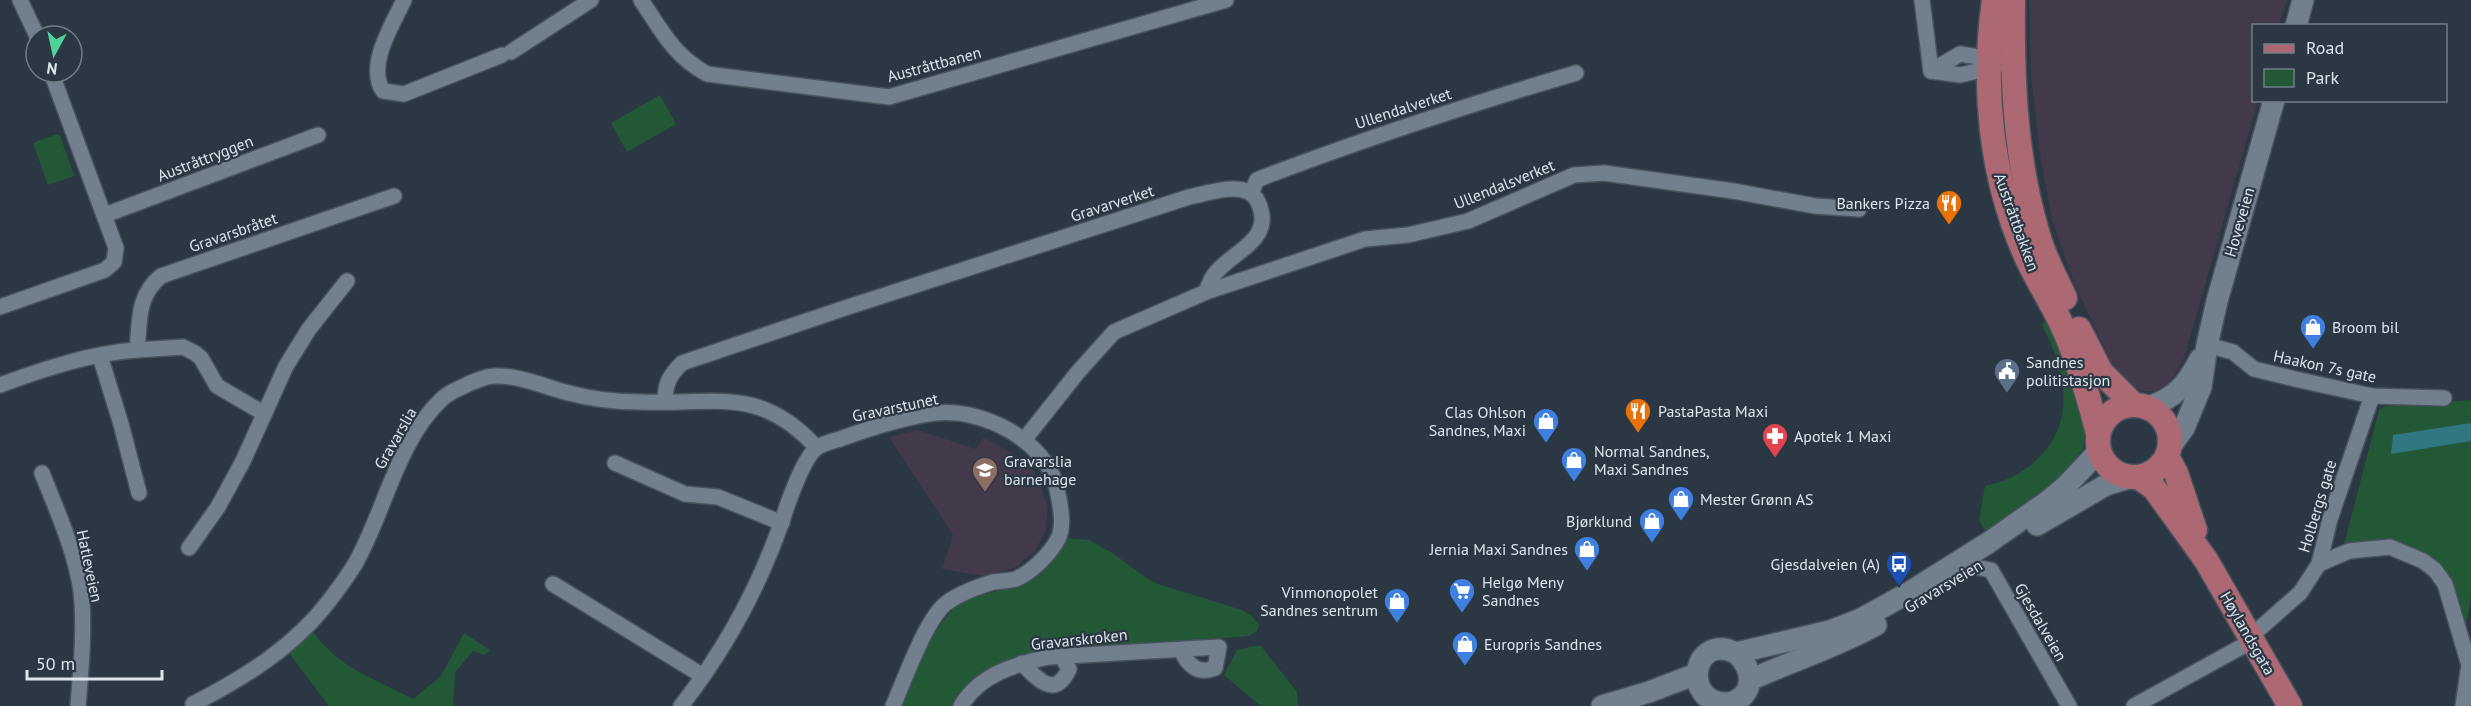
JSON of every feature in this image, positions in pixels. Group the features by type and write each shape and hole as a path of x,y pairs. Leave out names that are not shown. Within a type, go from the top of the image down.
{"main road":[{"name":"Austråttbakken","path":"1994,0 1997,63 2040,241 2100,372 2141,406"},
{"name":"Austråttbakken","path":"2013,0 1997,63 1990,120 1998,172 2025,255 2061,324 2084,380 2098,442"},
{"path":"2297,24 2303,0"},
{"name":"Hoveveien","path":"2169,452 2184,428 2201,387 2207,345 2273,102"},
{"name":"Hoveveien","path":"2141,406 2164,402 2188,382 2207,345"},
{"path":"2141,406 2162,417 2170,431 2169,452 2156,471 2134,478 2116,473 2105,465 2098,442 2105,418 2117,408 2141,406"},
{"name":"Gravarsveien","path":"1736,653 1830,631 1861,619 1910,592 2048,501 2066,486 2098,442"},
{"name":"Høylandsgata","path":"2169,452 2206,560 2246,642 2290,706"},
{"name":"Gravarsveien","path":"1752,691 1789,662 1850,639 1902,611 1975,567 2072,503 2106,485 2134,478"},
{"name":"Høylandsgata","path":"2134,478 2154,488 2206,560"},
{"path":"1689,706 1717,704 1737,700 1752,691 1748,667 1736,653 1731,651 1713,652 1700,663 1696,674 1698,688 1717,704"},
{"path":"1602,706 1649,692 1696,674"}],"street":[{"path":"20,0 31,24"},
{"path":"404,0 382,47 378,65 379,85 383,91 404,94 507,53 591,0"},
{"name":"Austråttbanen","path":"641,0 676,52 688,63 707,74 889,97 1227,0"},
{"path":"1922,0 1931,71 1960,54 1997,63"},
{"name":"Ullendalverket","path":"1251,193 1257,180 1354,143 1474,103 1576,73"},
{"path":"0,307 105,270 114,262 116,248 56,84"},
{"name":"Austråttryggen","path":"105,215 318,135"},
{"name":"Ullendalsverket","path":"1206,292 1365,239 1408,235 1468,221 1574,175 1604,173 1733,191 1815,206 1859,209"},
{"name":"Gravarverket","path":"665,402 665,388 670,375 682,363 1189,197 1224,190 1242,190 1251,193"},
{"path":"1024,440 1078,372 1114,332 1206,292 1213,276 1252,243 1260,232 1261,210 1258,200 1251,193"},
{"name":"Gravarsbråtet","path":"137,350 142,298 148,286 161,276 394,196"},
{"path":"189,548 228,489 243,461 286,366 309,329 347,281"},
{"name":"Haakon 7s gate","path":"2207,345 2233,352 2254,369 2372,396 2444,398"},
{"path":"0,385 52,368 100,356 137,350 183,347 201,358 217,386 263,413"},
{"path":"100,356 139,493"},
{"name":"Gravarslia","path":"193,704 272,657 299,635 329,602 356,563 387,491 417,431 429,413 448,394 493,375 590,396 639,402 728,400 758,406 785,418 816,447"},
{"name":"Holbergs gate","path":"2134,706 2246,642 2300,593 2319,564 2330,519 2372,396"},
{"name":"Gravarstunet","path":"816,447 871,428 937,413 961,414 984,420 1024,440 1043,459 1054,477 1061,510 1059,537 1039,563 1016,578 994,582 963,593 946,604 934,616 893,706"},
{"path":"681,706 737,623 782,523 795,482 816,447"},
{"path":"615,463 685,494 718,497 782,523"},
{"name":"Hatleveien","path":"42,473 66,534 80,589 82,608 78,706"},
{"path":"2319,564 2349,551 2390,547 2423,561 2435,570 2445,584 2469,665 2463,706"},
{"name":"Gjesdalveien","path":"1975,567 1991,570 2069,706"},
{"path":"553,584 703,676"},
{"name":"Gravarskroken","path":"961,706 969,692 995,674 1022,663 1062,657 1181,649 1219,647 1215,668 1208,671 1199,670 1189,665 1181,649"},
{"path":"1022,663 1044,684 1053,685 1061,682 1069,669 1062,657"}],"shaded area":[{"path":"2029,0 2287,0 2279,24 2252,24 2252,102 2258,102 2184,358 2169,384 2154,391 2143,391 2130,386 2118,376 2075,286 2052,220 2041,161 2031,79"},
{"name":"Gravarslia barnehage","path":"917,430 976,449 983,437 1030,463 1048,507 1046,531 1035,551 1014,568 984,576 942,569 953,535 889,437"}],"green space":[{"path":"660,95 676,124 627,152 611,123"},
{"path":"57,134 60,135 74,176 48,185 33,143"},
{"path":"2049,319 2066,350 2086,430 2083,448 2057,486 1986,533 1979,520 1985,486 2024,470 2040,457 2051,442 2059,425 2063,406 2063,386 2057,364 2059,363 2042,324"},
{"path":"2471,400 2471,596 2465,634 2459,622 2460,602 2453,588 2427,559 2344,545 2379,410 2386,406"},
{"path":"1065,538 1089,540 1158,584 1242,610 1252,616 1259,625 1257,631 1249,636 1025,654 993,668 953,706 902,706 932,639 948,615 967,600 1024,582 1049,562"},
{"path":"312,630 321,643 345,663 413,699 441,676 464,633 490,650 485,655 473,651 455,672 453,706 329,706 289,653"},
{"path":"1261,646 1297,692 1298,706 1261,706 1224,675 1237,650"}],"water":[{"path":"2471,423 2471,441 2391,454 2393,435"}],"place":[{"name":"Bankers Pizza","path":"1949,226"},
{"name":"Broom bil","path":"2313,350"},
{"name":"Sandnes politistasjon","path":"2007,394"},
{"name":"PastaPasta Maxi","path":"1638,434"},
{"name":"Clas Ohlson Sandnes, Maxi","path":"1546,444"},
{"name":"Apotek 1 Maxi","path":"1775,459"},
{"name":"Normal Sandnes, Maxi Sandnes","path":"1574,483"},
{"name":"Gravarslia barnehage","path":"985,493"},
{"name":"Mester Grønn AS","path":"1681,522"},
{"name":"Bjørklund","path":"1652,544"},
{"name":"Jernia Maxi Sandnes","path":"1587,572"},
{"name":"Gjesdalveien (A)","path":"1899,587"},
{"name":"Helgø Meny Sandnes","path":"1462,614"},
{"name":"Vinmonopolet Sandnes sentrum","path":"1397,624"},
{"name":"Europris Sandnes","path":"1465,667"}]}
